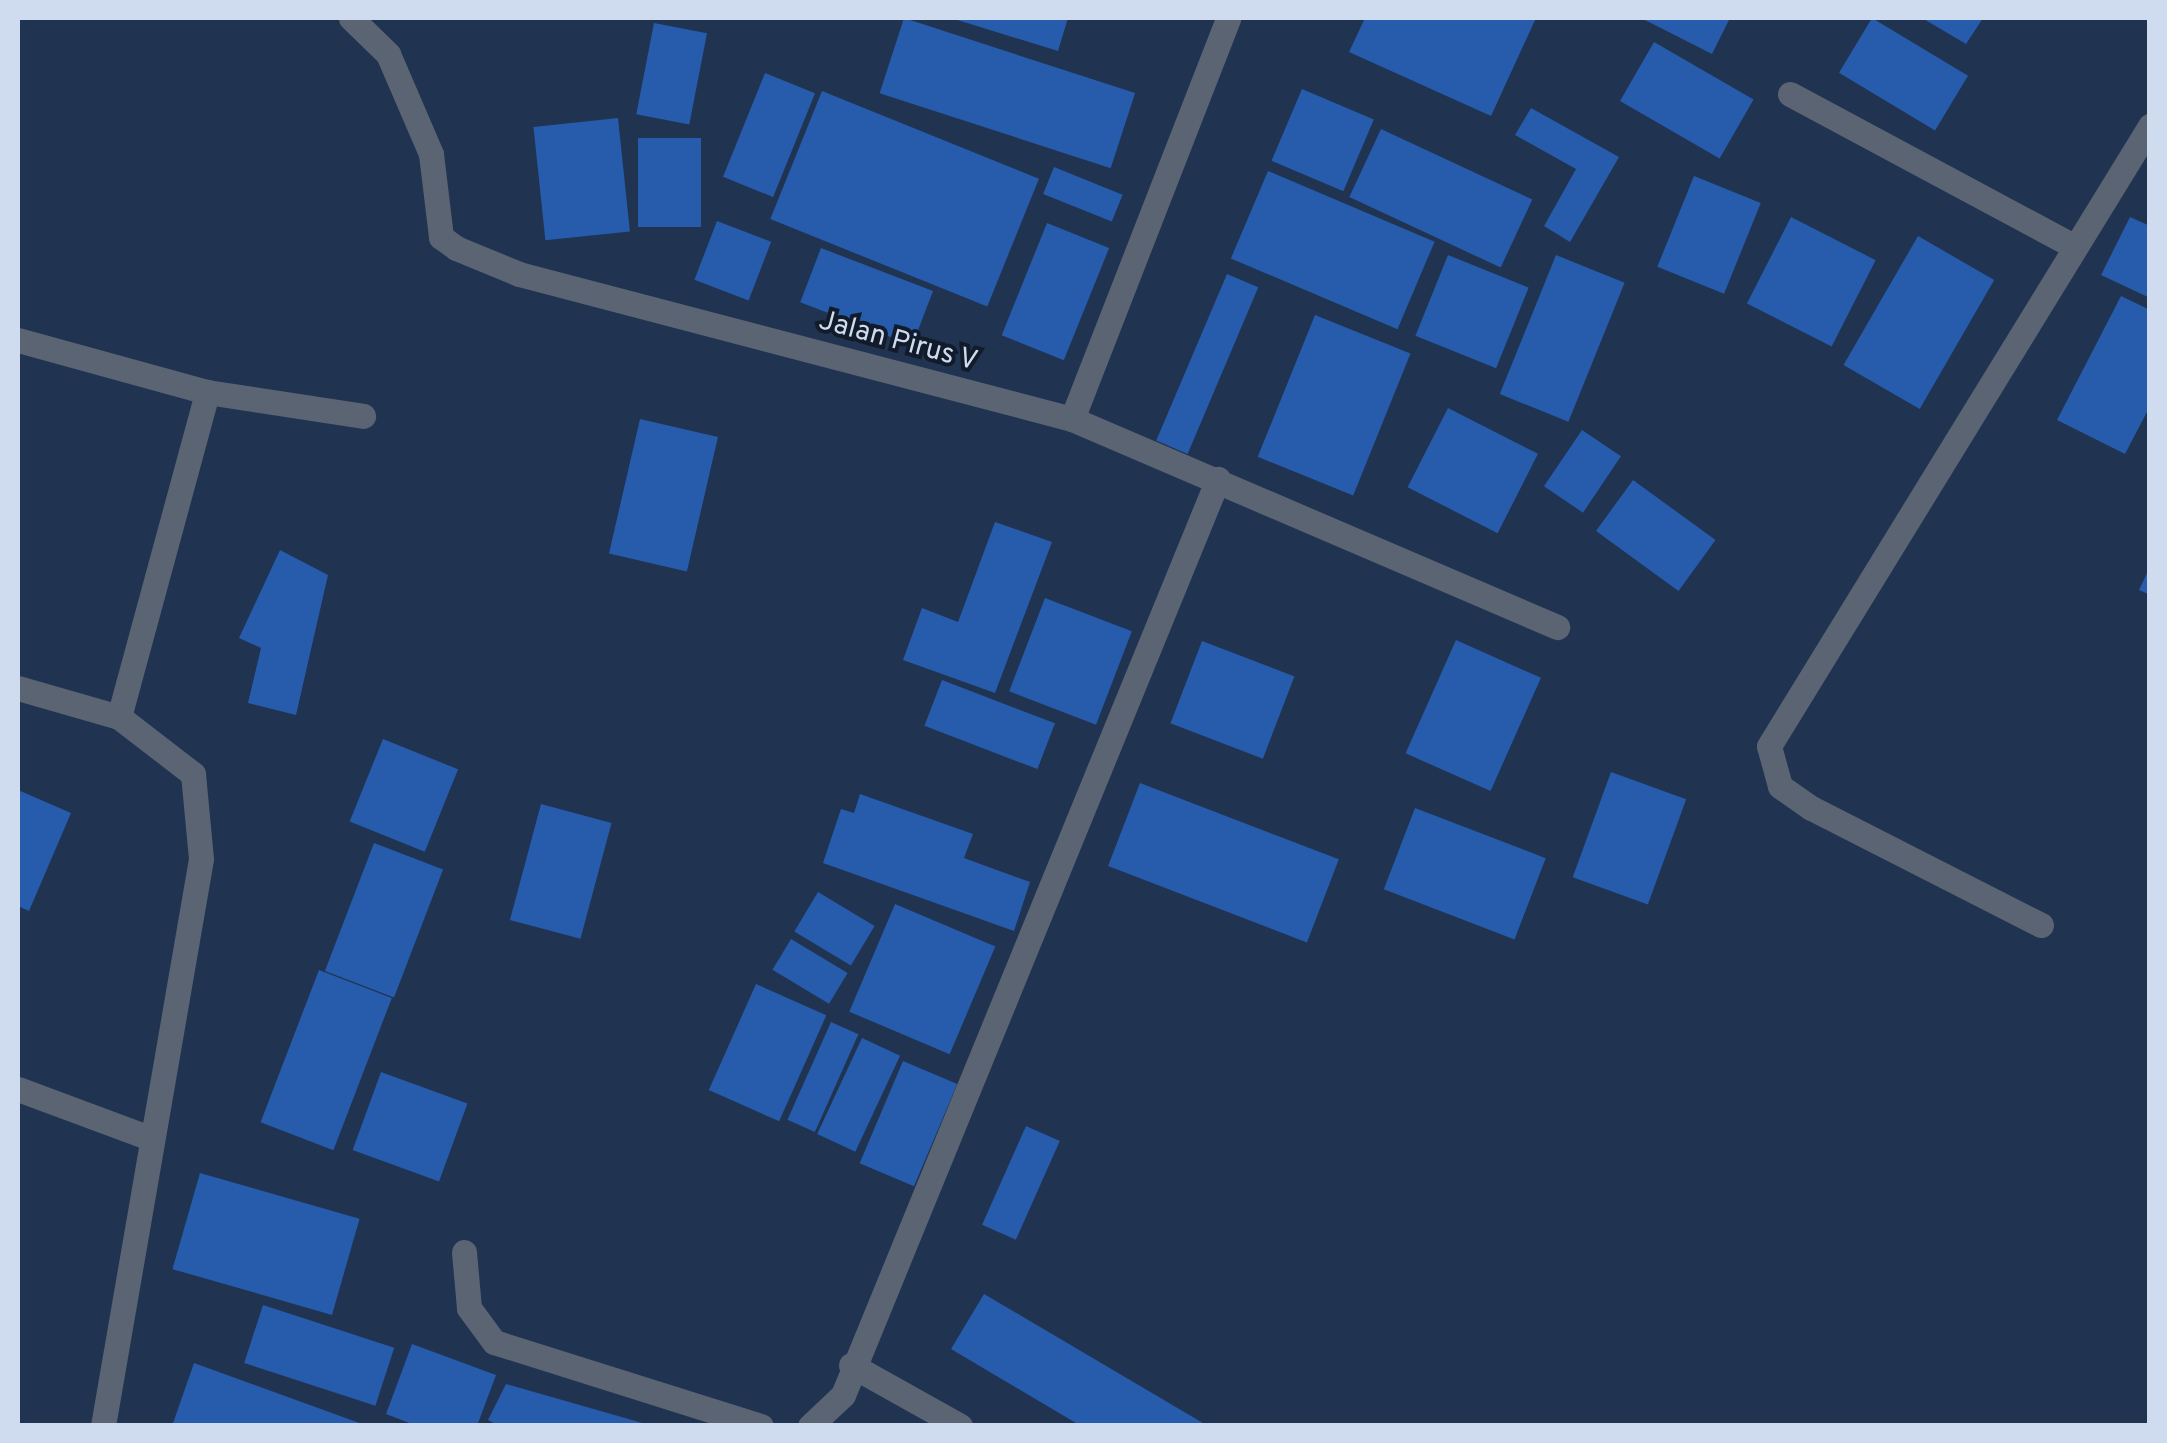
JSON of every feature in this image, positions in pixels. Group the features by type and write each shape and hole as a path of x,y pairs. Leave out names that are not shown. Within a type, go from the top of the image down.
{"street":[{"name":"Jalan Pirus V","path":"351,18 388,54 431,154 441,237 456,248 519,274 1072,419 1218,478 1557,627"},
{"path":"1072,419 1228,18"},
{"path":"1790,94 2073,246"},
{"path":"2041,926 1811,808 1768,765 1777,722 2150,126"},
{"path":"18,340 207,392 363,416"},
{"path":"119,716 207,392"},
{"path":"810,1426 843,1395 852,1365 1218,478"},
{"path":"18,688 119,716 193,774 200,859 103,1426"},
{"path":"18,1089 150,1138"},
{"path":"464,1252 469,1308 494,1342 762,1426"},
{"path":"852,1365 960,1426"}],"building":[{"path":"904,18 1135,93 1111,168 880,93"},
{"path":"951,18 1068,18 1058,51"},
{"path":"1365,18 1536,18 1491,116 1349,52"},
{"path":"1641,18 1730,18 1712,54"},
{"path":"1872,18 1968,76 1935,131 1839,73"},
{"path":"1922,18 1983,18 1966,44"},
{"path":"654,23 707,33 689,125 636,114"},
{"path":"1654,42 1754,100 1720,158 1620,101"},
{"path":"765,73 815,93 773,197 723,177"},
{"path":"1302,89 1374,119 1343,191 1272,161"},
{"path":"822,91 1039,179 987,307 770,219"},
{"path":"1531,108 1619,157 1570,242 1544,226 1576,169 1515,135"},
{"path":"618,118 630,231 545,240 533,127"},
{"path":"1381,129 1532,200 1501,268 1349,197"},
{"path":"638,138 701,138 701,227 638,227"},
{"path":"1054,167 1123,195 1112,222 1043,194"},
{"path":"1268,171 1435,242 1397,329 1231,258"},
{"path":"1694,176 1761,203 1724,294 1657,267"},
{"path":"1791,217 1876,260 1832,347 1747,303"},
{"path":"2130,217 2150,226 2150,298 2101,275"},
{"path":"717,221 771,242 749,301 694,280"},
{"path":"1047,223 1109,248 1064,360 1002,335"},
{"path":"1918,236 1994,280 1920,409 1844,365"},
{"path":"821,248 933,291 912,345 800,302"},
{"path":"1448,255 1529,288 1496,368 1415,336"},
{"path":"1556,255 1625,283 1568,422 1500,394"},
{"path":"1227,274 1258,287 1188,454 1156,441"},
{"path":"2121,296 2150,310 2150,406 2125,454 2057,420"},
{"path":"1315,315 1410,354 1353,495 1258,457"},
{"path":"1448,408 1538,454 1498,533 1408,487"},
{"path":"640,419 718,437 687,571 609,553"},
{"path":"1582,430 1621,456 1583,513 1544,486"},
{"path":"1633,480 1716,540 1678,591 1596,531"},
{"path":"995,522 1052,542 995,693 903,660 922,608 958,622"},
{"path":"280,550 328,575 296,715 248,703 261,648 239,638"},
{"path":"2150,567 2150,595 2139,590"},
{"path":"1045,598 1132,631 1096,725 1009,691"},
{"path":"1456,640 1541,678 1491,791 1406,753"},
{"path":"1202,641 1294,676 1263,759 1170,723"},
{"path":"942,680 1055,723 1037,769 924,726"},
{"path":"383,739 458,769 425,852 350,822"},
{"path":"1611,772 1686,799 1648,905 1573,877"},
{"path":"1140,783 1339,859 1307,942 1108,866"},
{"path":"18,790 71,813 29,911 18,906"},
{"path":"860,794 973,834 964,858 1030,882 1014,931 823,863 841,809 854,813"},
{"path":"541,804 612,823 580,939 510,920"},
{"path":"1415,808 1546,858 1515,939 1384,889"},
{"path":"374,843 443,870 394,997 325,971"},
{"path":"818,892 875,926 851,965 794,931"},
{"path":"895,904 995,947 950,1054 849,1012"},
{"path":"791,939 848,973 829,1004 772,970"},
{"path":"319,970 392,998 333,1150 261,1122"},
{"path":"756,984 826,1015 779,1121 709,1090"},
{"path":"831,1022 858,1034 815,1132 787,1120"},
{"path":"862,1038 900,1056 855,1152 817,1134"},
{"path":"903,1061 957,1084 914,1186 860,1163"},
{"path":"381,1072 467,1103 439,1181 353,1150"},
{"path":"1026,1126 1060,1141 1016,1240 982,1225"},
{"path":"200,1173 360,1219 332,1315 172,1269"},
{"path":"984,1294 1208,1426 1081,1426 951,1349"},
{"path":"263,1305 394,1348 375,1406 244,1363"},
{"path":"412,1344 496,1375 477,1426 417,1426 386,1414"},
{"path":"194,1363 365,1425 365,1426 172,1426"},
{"path":"506,1384 646,1426 499,1426 488,1420"}]}
